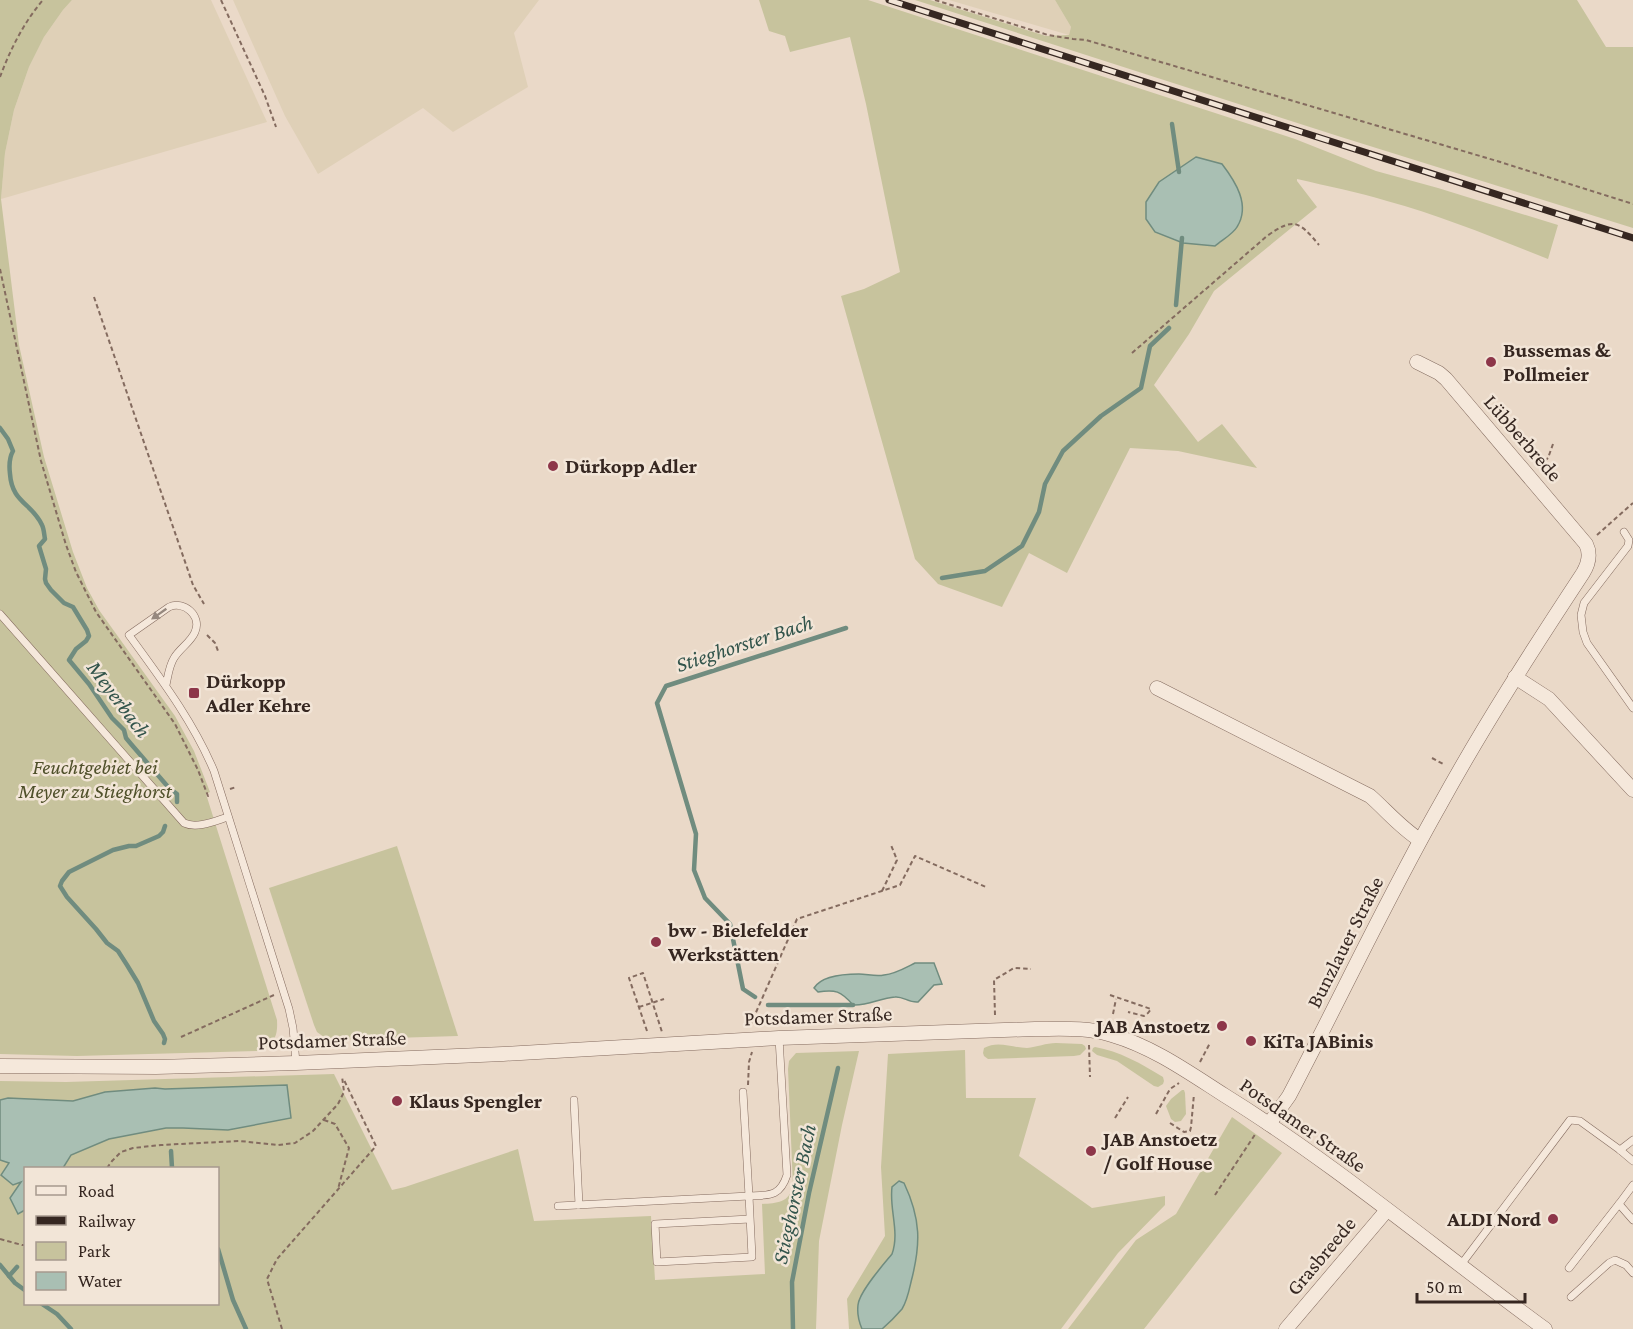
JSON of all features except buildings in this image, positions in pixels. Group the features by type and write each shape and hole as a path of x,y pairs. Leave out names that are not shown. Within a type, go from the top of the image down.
{"street":[{"name":"Lübberbrede","path":"1417,362 1446,379 1587,547"},
{"name":"Bunzlauer Straße","path":"1267,1122 1292,1090 1420,840 1471,750 1515,677 1583,573 1588,562 1587,547"},
{"path":"1515,677 1549,699 1633,790"},
{"path":"1157,688 1370,796 1401,826 1420,840"},
{"name":"Potsdamer Straße","path":"0,1066 156,1067 492,1055 751,1033 779,1038 1071,1028 1089,1030 1112,1035 1138,1045 1192,1074 1267,1122 1545,1329"},
{"name":"Grasbreede","path":"1286,1329 1387,1210"}],"lane":[{"path":"1624,532 1629,540 1628,546 1584,603 1581,615 1582,632 1587,644 1633,708"},
{"path":"166,685 174,658 193,637 196,630 197,623 194,615 180,604 169,607 129,635 166,685 195,730 211,764 283,991 293,1028 296,1063"},
{"path":"0,614 183,823 198,825 228,817"},
{"path":"558,1206 749,1197 770,1195 779,1191 787,1175 779,1038"},
{"path":"743,1092 749,1197 752,1257 657,1262 655,1224 750,1219"},
{"path":"574,1100 579,1205"},
{"path":"1460,1266 1570,1120 1580,1121 1633,1161"},
{"path":"1620,1150 1633,1140"},
{"path":"1569,1268 1633,1185"},
{"path":"1619,1204 1633,1220"},
{"path":"1571,1297 1615,1260 1626,1265 1633,1273"}],"path":[{"path":"0,77 19,36 43,0"},
{"path":"221,0 265,96 276,127"},
{"path":"935,0 1048,34 1086,40 1497,161 1633,204"},
{"path":"1132,353 1281,226 1293,223 1302,226 1319,245"},
{"path":"0,269 41,461 76,572 96,612 175,724 208,796 220,792"},
{"path":"94,297 193,585 204,604"},
{"path":"1528,475 1548,458 1553,444"},
{"path":"1587,547 1633,503"},
{"path":"207,635 215,643 218,651"},
{"path":"882,891 897,860 891,845"},
{"path":"743,1092 749,1083 751,1033 797,919 900,885 915,856 986,887"},
{"path":"995,1016 994,980 1014,968 1031,969"},
{"path":"648,1032 629,978 636,974 644,973 662,1032"},
{"path":"181,1037 283,991"},
{"path":"1110,995 1151,1009 1144,1016 1128,1012"},
{"path":"1113,1014 1116,998"},
{"path":"639,1007 664,999"},
{"path":"1089,1030 1090,1077"},
{"path":"1156,1114 1170,1089 1192,1074 1210,1043"},
{"path":"1170,1123 1187,1132 1191,1127 1195,1098 1192,1074"},
{"path":"108,1167 122,1152 133,1148 240,1141 278,1145 295,1143 313,1131 338,1104 344,1092 342,1078 376,1146 277,1259 267,1280 282,1329"},
{"path":"1115,1118 1128,1097"},
{"path":"324,1120 334,1124 349,1148 338,1190"},
{"path":"1215,1195 1267,1122"},
{"path":"0,1239 24,1245"}],"shaded area":[{"path":"72,0 211,0 267,122 1,199 5,153 14,110 29,67 44,37"},
{"path":"233,0 539,0 514,33 528,87 453,132 423,108 318,174 285,116"},
{"path":"949,0 1055,0 1071,27 1069,35"}],"green space":[{"name":"Feuchtgebiet bei Meyer zu Stieghorst","path":"0,0 72,0 44,37 29,67 14,110 5,153 1,199 19,345 44,457 73,552 87,588 99,610 175,716 194,751 210,792 206,794 277,1020 274,1040 257,1051 77,1056 0,1054"},
{"path":"759,0 868,0 1295,139 1376,171 1558,225 1548,259 1428,213 1297,179 1317,207 1214,291 1189,334 1154,385 1198,442 1222,424 1257,468 1178,451 1130,448 1067,573 1029,553 1002,607 938,584 915,559 841,296 864,289 900,272 850,37 790,52 785,36 769,31"},
{"path":"915,0 930,0 1046,36 1069,35 1071,27 1055,0 1577,0 1606,47 1633,47 1633,228 1341,137"},
{"path":"397,846 458,1036 328,1040 317,1032 314,1025 269,888"},
{"path":"1056,1043 1082,1044 1086,1049 1080,1055 1074,1056 988,1059 983,1053 984,1048 995,1045 1027,1048"},
{"path":"1095,1047 1139,1063 1163,1077 1163,1084 1158,1087 1154,1086 1117,1061 1097,1055 1092,1051"},
{"path":"965,1050 966,1098 1036,1098 1019,1156 1092,1208 1165,1196 1165,1205 1118,1253 1061,1329 849,1329 847,1299 885,1236 881,1167 888,1054"},
{"path":"859,1051 819,1241 816,1329 0,1329 0,1160 9,1162 1,1175 13,1185 22,1182 18,1214 24,1211 24,1305 219,1305 219,1167 64,1167 71,1155 109,1139 166,1128 183,1128 165,1089 105,1092 73,1101 8,1098 0,1100 0,1081 66,1082 334,1074 392,1190 518,1149 534,1221 651,1216 655,1280 765,1274 762,1204 785,1199 789,1196 793,1186 788,1069 789,1061 796,1053"},
{"path":"1182,1090 1185,1093 1186,1114 1181,1121 1175,1122 1171,1119 1166,1106"},
{"path":"1232,1117 1282,1153 1144,1329 1068,1329 1136,1240 1176,1214"}],"water":[{"path":"1196,157 1222,164 1232,178 1242,202 1241,219 1237,227 1215,246 1183,243 1155,232 1146,219 1146,202 1159,182"},
{"path":"915,963 934,963 942,984 934,985 918,1002 895,997 853,1005 837,992 818,992 814,988 822,980 834,976 862,974 878,976"},
{"path":"287,1085 291,1118 228,1130 166,1128 109,1139 71,1155 64,1167 24,1167 24,1211 18,1214 10,1198 21,1182 13,1185 1,1175 9,1163 0,1160 0,1100 8,1098 73,1101 105,1092"},
{"path":"899,1181 904,1183 910,1196 918,1232 917,1256 909,1292 902,1309 882,1329 862,1329 858,1314 859,1300 892,1254 894,1246 895,1229 891,1195 892,1187"}],"waterway":[{"path":"1172,124 1179,172"},
{"path":"1176,305 1182,238"},
{"path":"942,578 985,571 1022,546 1039,512 1045,484 1063,451 1101,416 1141,388 1150,346 1169,328"},
{"name":"Meyerbach","path":"0,428 13,451 9,468 14,491 38,518 43,528 45,539 39,546 46,569 46,583 64,603 73,607 89,636 69,660 112,718 124,730 126,738 169,788 177,794 177,802"},
{"name":"Stieghorster Bach","path":"755,997 743,989 730,924 705,898 694,870 696,834 657,703 666,686 846,628"},
{"name":"Meyerbach","path":"164,1043 163,1034 154,1021 138,983 118,951 107,943 60,886 69,872 113,850 136,846 159,836 165,826"},
{"name":"Stieghorster Bach","path":"768,1005 853,1005"},
{"name":"Stieghorster Bach","path":"793,1329 792,1282 809,1193 838,1068"},
{"name":"Meyerbach","path":"171,1151 172,1167"},
{"name":"Meyerbach","path":"219,1252 233,1300 246,1329"},
{"path":"0,1265 15,1283 24,1290"},
{"path":"9,1276 17,1267"},
{"path":"44,1305 57,1314 71,1329"}],"railway":[{"path":"889,0 1633,238"}],"place":[{"name":"Bussemas & Pollmeier","path":"1491,362"},
{"name":"Dürkopp Adler","path":"553,466"},
{"name":"Dürkopp Adler Kehre","path":"194,693"},
{"name":"bw - Bielefelder Werkstätten","path":"656,942"},
{"name":"JAB Anstoetz","path":"1222,1026"},
{"name":"KiTa JABinis","path":"1251,1041"},
{"name":"Klaus Spengler","path":"397,1101"},
{"name":"JAB Anstoetz / Golf House","path":"1091,1151"},
{"name":"ALDI Nord","path":"1553,1219"}]}
